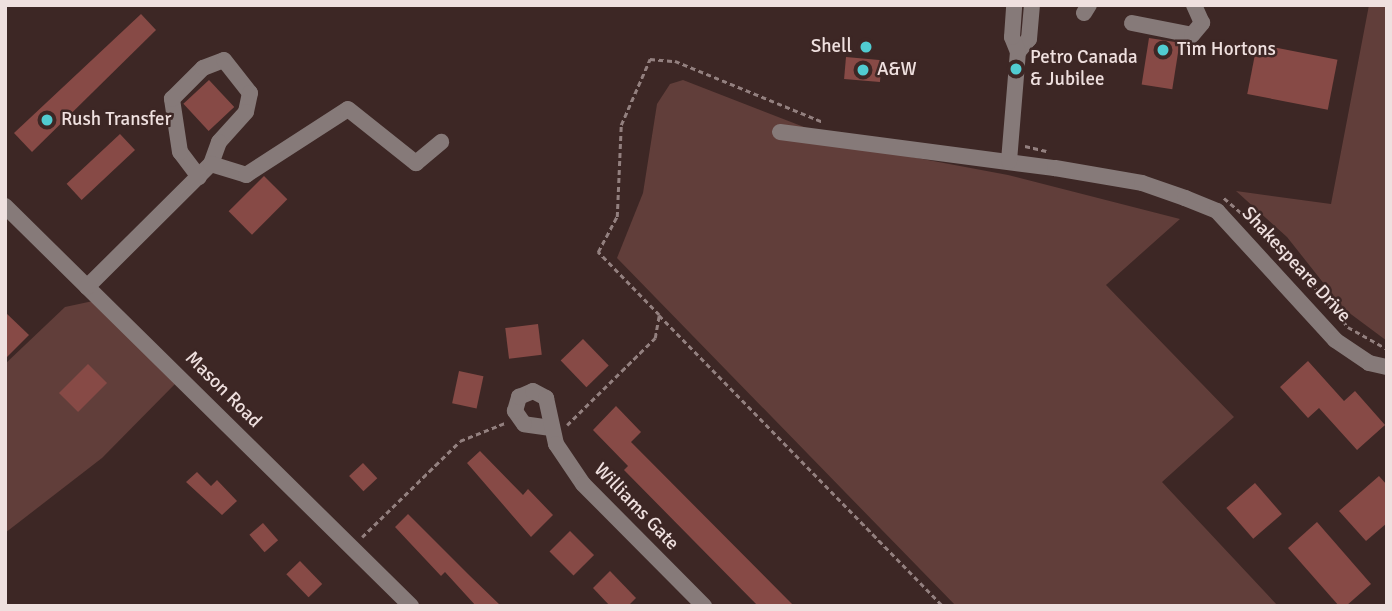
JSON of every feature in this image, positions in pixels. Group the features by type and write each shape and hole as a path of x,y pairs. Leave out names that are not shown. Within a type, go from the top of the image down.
{"street":[{"path":"1009,161 1018,52 1012,37 1014,5"},
{"path":"1018,52 1029,39 1032,5"},
{"path":"1132,23 1192,35 1202,23 1194,5"},
{"path":"87,287 199,177 212,164 219,142 246,112 250,93 224,60 203,68 172,99 180,152 199,177"},
{"path":"212,164 246,176 348,108 416,163 441,142"},
{"name":"Shakespeare Drive","path":"780,132 1009,161 1142,183 1217,211 1335,340 1369,363 1387,367"},
{"name":"Mason Road","path":"5,206 411,606"},
{"name":"Williams Gate","path":"518,419 516,404 533,391 549,405 551,431 589,491 704,606"},
{"path":"518,419 531,428 551,431"}],"path":[{"path":"825,123 674,61 650,59 621,125 617,217 598,252 943,606"},
{"path":"1010,141 1053,153"},
{"path":"1217,195 1283,249 1348,327 1387,349"},
{"path":"551,431 563,428 654,338 659,315"},
{"path":"352,547 460,442 518,419"}],"shaded area":[{"path":"1369,5 1387,5 1387,341 1344,309 1287,237 1236,191 1331,204"},
{"path":"683,80 853,146 1008,175 1180,219 1106,285 1234,417 1162,482 1278,606 956,606 617,258 643,193 657,104 670,84"},
{"path":"93,301 176,383 102,458 5,533 5,364 65,307"}],"building":[{"path":"141,14 156,30 32,152 14,133"},
{"path":"1149,38 1180,43 1172,89 1142,84"},
{"path":"1257,44 1337,60 1328,110 1247,94"},
{"name":"A&W","path":"846,57 882,60 880,82 844,79"},
{"path":"209,80 234,107 209,131 183,104"},
{"path":"120,134 135,150 82,200 67,184"},
{"path":"264,176 287,199 252,235 229,211"},
{"path":"5,312 29,335 5,359"},
{"path":"538,324 542,355 509,359 505,328"},
{"path":"583,339 609,366 586,387 561,361"},
{"path":"1308,361 1344,401 1355,391 1385,425 1357,450 1319,408 1308,418 1280,387"},
{"path":"88,364 107,383 78,412 59,393"},
{"path":"459,371 483,376 477,408 452,403"},
{"path":"616,406 641,432 631,442 794,606 758,606 624,470 628,466 593,430"},
{"path":"480,451 523,495 528,489 553,515 531,537 467,463"},
{"path":"363,463 377,478 363,491 349,476"},
{"path":"197,472 211,486 217,480 237,501 222,515 186,482"},
{"path":"1379,476 1387,485 1387,523 1366,541 1339,511"},
{"path":"1255,483 1282,514 1253,539 1226,508"},
{"path":"408,514 501,606 476,606 445,572 441,576 395,527"},
{"path":"1317,522 1371,584 1346,606 1339,606 1288,548"},
{"path":"263,523 278,540 265,552 249,535"},
{"path":"570,531 594,555 574,576 549,552"},
{"path":"300,561 322,584 309,597 286,574"},
{"path":"610,571 636,598 628,606 610,606 593,588"}],"place":[{"name":"Shell","path":"866,47"},
{"name":"Tim Hortons","path":"1163,50"},
{"name":"Petro Canada & Jubilee","path":"1016,69"},
{"name":"A&W","path":"863,70"},
{"name":"Rush Transfer","path":"47,120"}]}
